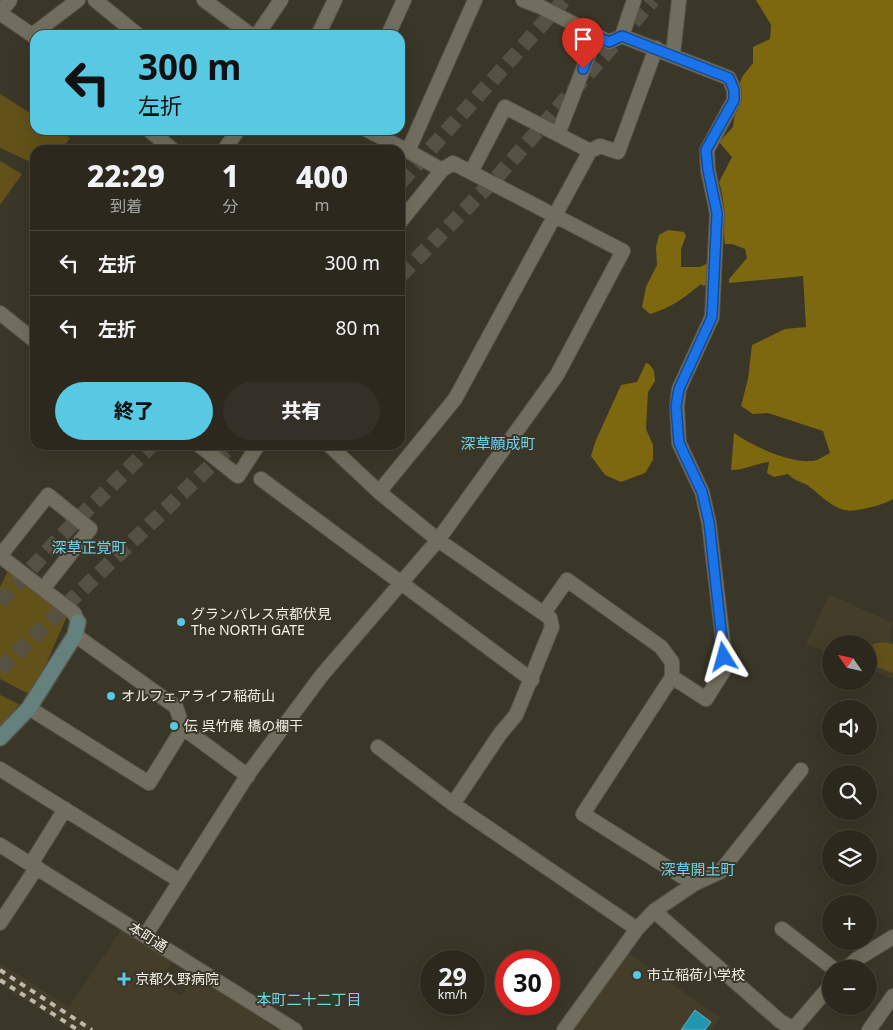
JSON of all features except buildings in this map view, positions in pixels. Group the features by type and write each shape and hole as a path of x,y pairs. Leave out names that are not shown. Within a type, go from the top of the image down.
{"street":[{"path":"10,0 0,13 30,33"},
{"path":"41,30 78,0"},
{"path":"95,0 132,30"},
{"path":"204,0 244,30"},
{"path":"260,30 281,0"},
{"path":"320,30 335,0"},
{"path":"390,30 404,0"},
{"path":"408,151 475,0"},
{"path":"523,0 541,7 609,42 622,36 673,54 729,78 734,90 734,100 706,150 717,213 712,317 679,389 676,406 679,443 702,492 709,522 726,668 706,699 672,677"},
{"path":"622,36 634,0"},
{"path":"673,54 679,0"},
{"path":"558,134 596,36"},
{"path":"379,492 455,399 590,151 600,146 618,152 656,48"},
{"path":"471,172 505,107 590,151"},
{"path":"155,135 167,145"},
{"path":"377,135 396,145"},
{"path":"405,149 442,170"},
{"path":"145,936 248,776 322,675 402,585 438,540 557,376 623,251 453,163 442,170 405,216"},
{"path":"0,313 30,337"},
{"path":"205,450 238,476 255,450"},
{"path":"334,450 379,492 438,540 550,618 552,628 516,715 500,734 453,804"},
{"path":"261,479 532,680"},
{"path":"0,738 29,708 76,628 74,613 0,556 48,495 90,529 43,589"},
{"path":"544,613 567,580 661,647 672,662 672,677 582,814 694,884"},
{"path":"76,628 176,707 183,728 248,776"},
{"path":"29,708 149,783 183,728"},
{"path":"378,747 453,804 637,929"},
{"path":"0,769 180,880"},
{"path":"564,1030 637,929 654,911 694,884 720,872 801,770"},
{"path":"0,923 65,809"},
{"name":"本町通","path":"0,844 295,1030"},
{"path":"654,911 780,1021 795,1029 822,996"},
{"path":"782,929 822,960"},
{"path":"856,960 893,937"},
{"path":"869,1030 893,996"}],"shaded area":[{"path":"756,0 893,0 893,499 869,508 848,511 839,508 788,474 774,477 767,473 769,462 731,470 734,433 761,448 792,459 814,461 830,453 823,431 768,413 753,414 741,406 748,379 752,345 785,329 806,327 803,276 729,283 729,279 747,258 745,249 732,244 725,244 724,207 719,182 732,157 719,142 733,127 738,88 742,77 753,63 753,47 770,39 771,25"},
{"path":"0,94 30,113 30,135 65,135 70,138 65,145 30,145 30,162 0,148"},
{"path":"0,161 22,174 0,205"},
{"path":"668,230 684,232 686,236 681,249 681,267 700,267 708,263 707,284 703,286 701,284 677,302 650,314 642,307 646,287 657,265 656,247 659,235"},
{"path":"646,363 654,371 655,381 648,392 646,429 653,445 653,460 645,473 621,482 605,475 591,456 596,440 621,385 637,382"},
{"path":"8,571 68,614 40,678 29,694 0,679 0,587"},
{"path":"829,594 893,623 891,630 893,679 878,673 878,635 822,635 822,650 806,644"},
{"path":"878,643 893,644 893,673 878,667"},
{"path":"0,695 19,704 0,730"},
{"name":"京都久野病院","path":"123,927 173,961 159,981 181,996 195,975 278,1030 71,1030 0,984 0,963 69,1007"},
{"name":"市立稲荷小学校","path":"629,953 720,1018 711,1030 573,1030"}],"water":[{"path":"695,1010 711,1022 705,1030 681,1030"}],"tunnel":[{"path":"405,177 564,0"},
{"path":"405,271 497,177 653,0"},
{"path":"0,602 65,532 147,450"},
{"path":"0,669 227,450"}],"railway":[{"path":"0,970 92,1030"},
{"path":"0,980 78,1030"}],"place":[{"name":"グランパレス京都伏見 The NORTH GATE","path":"181,622"},
{"name":"オルフェアライフ稲荷山","path":"111,696"},
{"name":"伝 呉竹庵 橋の欄干","path":"174,726"},
{"name":"市立稲荷小学校","path":"637,975"},
{"name":"京都久野病院","path":"124,979"}],"district":[{"name":"深草願成町","path":"498,444"},
{"name":"深草正覚町","path":"89,548"},
{"name":"深草開土町","path":"698,870"},
{"name":"本町二十二丁目","path":"309,1000"}],"route":[{"path":"583,69 596,36 609,42 622,36 673,54 729,78 734,90 734,100 706,150 717,213 712,317 679,389 676,406 679,443 692,467 702,492 709,522 724,657"}]}
